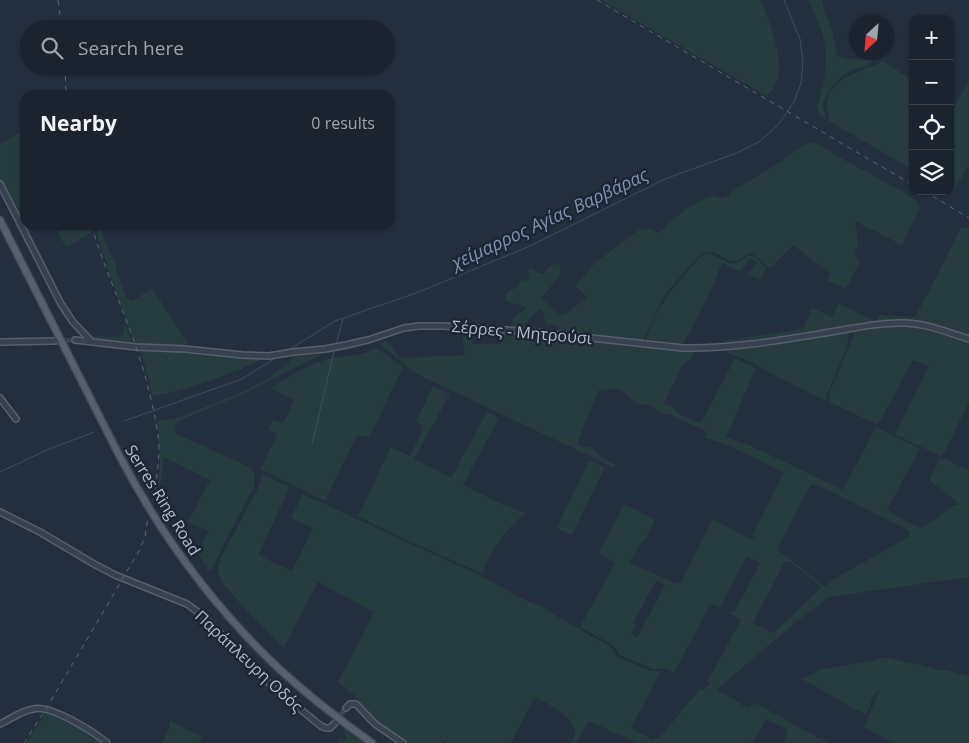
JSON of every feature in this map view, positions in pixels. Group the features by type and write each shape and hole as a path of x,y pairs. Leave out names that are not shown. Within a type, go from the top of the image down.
{"main road":[{"name":"Serres Ring Road","path":"0,220 135,486 167,538 195,576 235,624 271,661 304,691 372,743"}],"street":[{"path":"0,184 20,223"},
{"path":"24,230 73,322 92,341"},
{"name":"Σέρρες - Μητρούσι","path":"75,340 136,347 269,356 341,346 368,340 395,330 419,326 465,326 683,348 726,347 897,323 924,326 969,339"},
{"path":"0,342 55,341"},
{"path":"0,398 16,419"},
{"name":"Παράπλευρη Οδός","path":"0,512 40,532 94,564 187,604 202,616 273,687 321,726 330,728 335,723"},
{"path":"346,708 350,704 356,704 374,724 403,743"},
{"path":"0,724 26,711 39,708 78,723 108,743"}],"green space":[{"path":"601,0 761,0 776,44 778,56 778,78 774,88 766,96"},
{"path":"808,0 822,0 832,30 837,55 849,60 874,60 842,76 834,84 822,105 826,119 820,115 817,108 822,90 826,61 824,41"},
{"path":"883,61 909,78 909,168 829,121 827,105 829,95 834,88 840,81"},
{"path":"969,81 969,165 954,190 954,150 954,107"},
{"path":"20,133 20,217 0,178 0,144"},
{"path":"817,143 907,194 916,201 920,208 902,245 855,221 858,242 855,255 859,263 846,289 827,280 831,274 793,245 771,267 768,267 753,253 735,261 730,261 709,251 698,257 665,294 643,340 640,342 560,332 558,327 546,323 544,313 540,310 530,318 525,328 511,327 514,317 526,309 526,307 505,300 506,294 518,286 522,280 526,281 529,278 529,268 544,274 550,266 559,264 560,275 541,299 560,315 566,314 587,297 575,286 595,263 637,231 648,229 658,233 686,209 705,198 713,196 726,197 735,189 782,161 805,144"},
{"path":"961,228 969,229 969,337 912,321 889,320 877,322 879,315 915,317"},
{"path":"57,230 91,230 92,232 66,248"},
{"path":"98,230 101,230 107,248 115,261 125,295 128,299 133,301 152,288 188,344 137,344 132,338 97,236"},
{"path":"708,253 730,263 739,262 750,255 757,258 766,269 760,280 747,274 757,263 751,258 740,271 722,263 683,345 646,340 653,321 669,294 701,256"},
{"path":"839,304 874,321 724,344 727,340 803,329 812,308 832,317"},
{"path":"125,324 132,343 98,340 90,336 121,337"},
{"path":"895,325 910,325 969,343 969,402 942,457 895,434 929,366 913,360 878,425 831,403 829,399 830,391 854,331"},
{"path":"436,327 485,331 472,332 472,344 501,344 504,335 493,334 493,331 693,350 694,355 682,366 664,403 672,406 679,414 701,423 735,358 756,368 726,437 751,446 843,490 876,427 921,450 918,452 887,510 920,528 953,506 960,504 929,480 939,460 945,459 969,470 969,577 829,597 717,689 747,708 755,703 828,743 820,743 818,741 816,743 783,743 788,730 767,719 763,723 759,734 751,743 639,743 588,721 577,743 571,743 575,732 571,722 560,712 537,697 532,702 511,743 448,743 443,740 440,743 408,743 379,725 354,695 338,682 374,612 318,582 284,648 222,582 218,569 221,558 259,486 262,474 290,487 258,555 292,571 313,528 291,518 303,494 474,572 527,601 545,608 611,647 616,656 650,671 661,671 631,728 652,740 662,735 700,689 703,690 711,682 707,682 741,620 730,613 735,611 760,563 747,556 720,608 710,605 674,673 665,669 654,669 622,656 611,644 580,627 615,563 599,552 624,504 655,520 645,540 640,544 630,562 677,584 681,582 712,519 755,541 756,539 752,535 784,473 735,449 705,438 707,432 671,415 663,414 651,406 637,404 625,393 610,389 598,391 577,444 582,447 590,447 602,458 615,465 615,468 419,375 380,344 386,341 391,345 399,358 465,355 462,331 423,329 396,333 379,341 387,335 400,331","holes":["811,484 821,487 908,530 910,532 909,537 835,578 825,586 822,585 777,550","785,561 789,561 821,588 772,633 753,623","656,581 665,585 637,638 631,635 636,626 633,623"]},
{"path":"849,332 848,343 826,398 827,401 725,350 727,349"},
{"path":"357,345 348,349 323,354 248,392 178,421 175,428 177,434 247,466 255,475 254,487 210,571 197,553 209,531 188,522 210,480 164,457 160,486 158,484 160,465 158,421 181,417 242,392 264,381 284,367 292,356 327,352"},
{"path":"374,348 403,367 370,436 357,435 325,501 261,469 277,434 269,430 272,420 283,423 294,400 270,388 314,364 329,359 358,355"},
{"path":"141,351 268,357 212,380 153,396"},
{"path":"433,386 450,394 414,459 451,478 487,412 499,418 463,485 501,504 526,513 513,524 500,540 485,566 483,574 358,516 391,447 410,456 423,430 420,428 422,425 416,422"},
{"path":"589,460 605,467 572,535 557,528"},
{"path":"879,658 914,663 937,670 946,670 969,676 969,743 894,743 864,727 879,690 874,695 866,715 802,679 820,670 874,661"},
{"path":"46,712 77,727 99,743 26,743"},
{"path":"170,721 202,737 199,743 161,743 170,726"},
{"path":"344,728 364,743 339,743 339,740 346,739"}],"waterway":[{"name":"χείμαρρος Αγίας Βαρβάρας","path":"287,351 335,321 419,292 530,246 665,179 737,153 759,142 778,125 794,102 801,83 803,62 800,39 784,0"},
{"path":"336,345 343,319"},
{"path":"312,444 335,348"},
{"name":"χείμαρρος Αγίας Βαρβάρας","path":"124,421 242,379 277,357"},
{"name":"χείμαρρος Αγίας Βαρβάρας","path":"0,472 47,450 94,432"}],"tunnel":[{"path":"58,341 75,340"},
{"path":"336,721 346,708"}],"railway":[{"path":"58,0 61,20"},
{"path":"597,0 909,183"},
{"path":"65,75 66,90"},
{"path":"931,195 969,218"},
{"path":"93,230 140,358 152,404 159,445 155,491"},
{"path":"24,743 139,551 145,537 148,517"}]}
